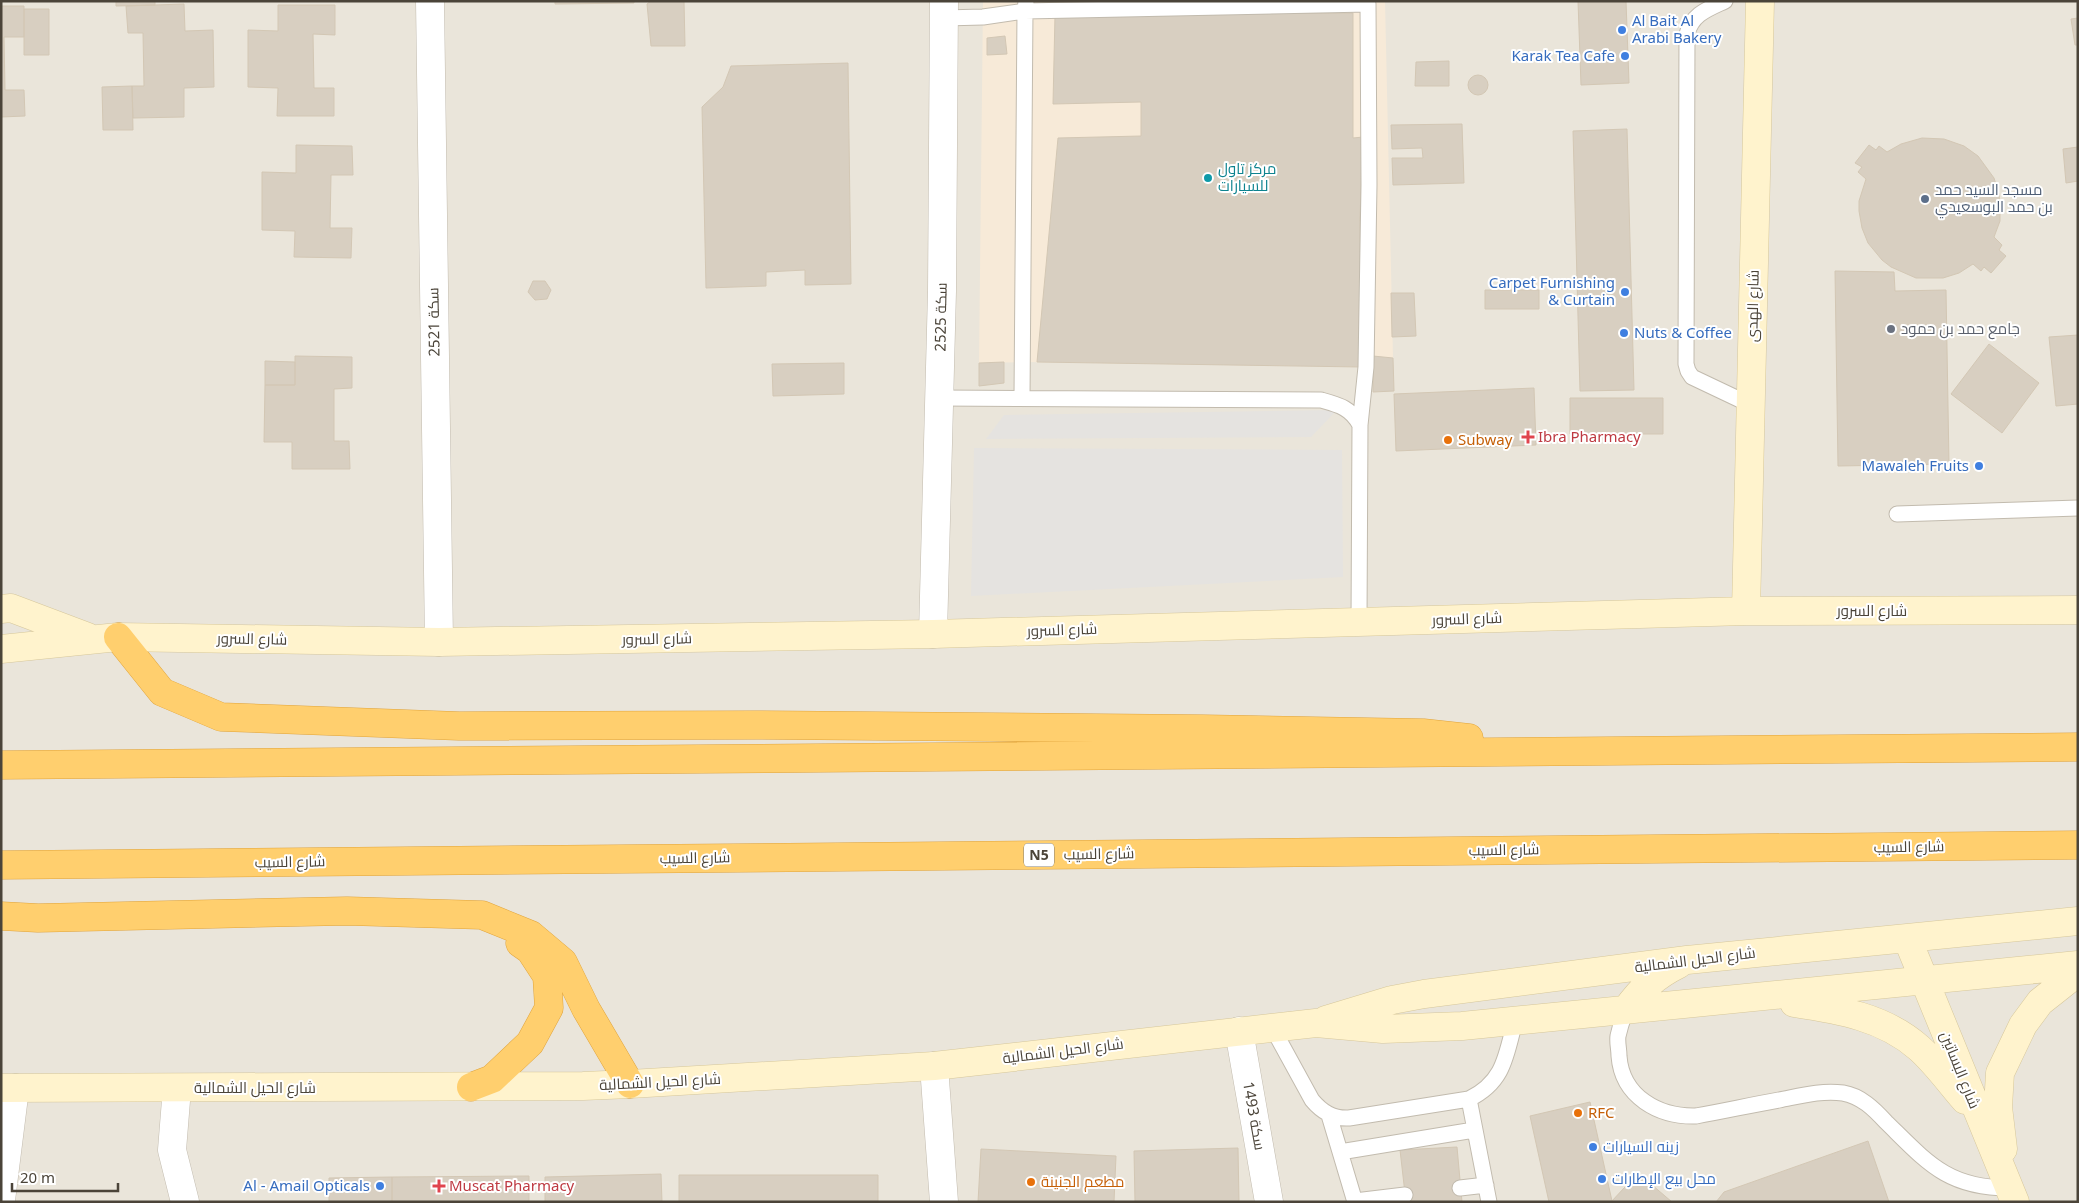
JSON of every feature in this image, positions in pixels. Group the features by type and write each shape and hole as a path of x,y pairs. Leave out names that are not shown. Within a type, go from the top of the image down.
{"highway":[{"path":"105,638 162,692 220,717 459,726 756,725 1413,733 1603,752"},
{"path":"1,765 2078,747"},
{"name":"شارع السيب","path":"1,865 2078,845"},
{"path":"1,916 48,917 347,911 482,915 530,935 563,962 586,1009 630,1084"},
{"path":"471,1087 492,1079 530,1043 549,1008 547,976 530,950 482,915"}],"street":[{"name":"سكة 2521","path":"430,1 439,642"},
{"name":"شارع الهدى","path":"1746,611 1760,1"},
{"name":"سكة 2525","path":"933,634 942,291 944,10"},
{"name":"شارع السرور","path":"1,608 11,608 105,638"},
{"name":"شارع السرور","path":"1,649 105,638 439,642 933,634 1746,611 2078,610"},
{"name":"شارع السرور","path":"2033,611 2078,617"},
{"name":"شارع الحيل الشمالية","path":"1316,1023 1392,1000 1424,994 1687,960 2078,921"},
{"name":"شارع البساتين","path":"1907,938 2012,1195"},
{"path":"1626,1010 1642,989 1663,972 1687,960"},
{"name":"شارع الحيل الشمالية","path":"8,1088 471,1087 630,1084 934,1066 1316,1023 1383,1029 1423,1029 2078,966"},
{"path":"2012,1195 1998,1107 2000,1074 2023,1026 2040,1002 2078,972"},
{"path":"1753,997 1840,1010 1874,1020 1899,1032 1920,1049 1980,1117"},
{"name":"سكة 1493","path":"1239,1031 1269,1202"},
{"path":"934,1066 944,1202"},
{"path":"1,1200 8,1088"},
{"path":"177,1088 172,1150 185,1202"}],"lane":[{"path":"1725,1 1701,12 1694,18 1687,34 1686,364 1688,371 1698,381 1751,406"},
{"path":"944,10 983,18 1025,6 1368,4 1366,367 1360,425 1359,622"},
{"path":"1022,398 1025,6"},
{"path":"939,398 1321,400 1342,405 1355,416 1360,425"},
{"path":"1897,514 2078,508"},
{"path":"1626,1010 1618,1038 1620,1067 1627,1082 1637,1095 1664,1113 1696,1116 1820,1092 1844,1093 1867,1102 1933,1167 1952,1178 1971,1185 2012,1195"},
{"path":"1272,1027 1312,1100 1319,1109 1339,1118 1349,1118 1468,1099 1487,1088 1497,1077 1504,1064 1515,1021"},
{"path":"1468,1099 1489,1202"},
{"path":"1329,1115 1355,1201 1405,1195"},
{"path":"1340,1152 1474,1130"},
{"path":"1460,1188 1486,1185"}],"shaded area":[{"path":"1,1 2078,1 2078,1202 1,1202"},
{"name":"مركز تاول للسيارات","path":"983,1 1385,1 1393,358 1373,356 1366,367 979,363"},
{"path":"1337,410 1311,437 986,439 1004,415"},
{"path":"974,448 1342,450 1343,577 971,596"}],"building":[{"path":"116,1 155,1 155,5 116,6"},
{"path":"555,1 634,1 634,3 555,4"},
{"path":"651,1 684,1 685,46 651,46 647,4"},
{"path":"1578,1 1626,1 1629,83 1581,85"},
{"path":"184,4 185,31 213,30 214,87 184,88 184,117 133,118 132,86 144,86 143,33 128,33 126,6"},
{"path":"278,5 335,5 335,35 313,34 314,88 334,88 334,116 277,116 278,88 248,87 248,30 278,31"},
{"path":"1,6 24,6 24,37 4,37 5,90 24,90 25,116 1,117"},
{"path":"24,9 49,9 49,55 24,55"},
{"name":"مركز تاول للسيارات","path":"1353,13 1353,138 1363,137 1360,219 1361,367 1037,362 1058,138 1141,136 1141,102 1053,104 1055,15"},
{"path":"2078,18 2078,45 2075,45 2071,19"},
{"path":"1005,36 1007,54 987,55 987,38"},
{"path":"1449,61 1449,86 1415,86 1416,62"},
{"path":"848,63 851,284 805,285 805,270 766,272 766,286 706,288 702,107 723,87 731,66"},
{"path":"1478,75 1485,78 1488,85 1485,92 1478,95 1471,92 1468,85 1471,78"},
{"path":"132,86 133,130 103,130 102,87"},
{"path":"1462,124 1464,183 1393,185 1392,158 1423,158 1422,148 1392,149 1391,125"},
{"path":"1627,129 1634,390 1580,391 1573,131"},
{"path":"1922,138 1944,139 1964,146 1978,156 1994,178 1999,194 2000,221 1994,237 2002,245 1999,250 2006,256 1991,273 1984,267 1981,271 1973,264 1959,273 1943,278 1916,278 1891,267 1882,260 1868,243 1862,228 1859,211 1859,201 1866,179 1858,172 1862,167 1855,163 1869,145 1876,150 1879,146 1887,152 1901,144"},
{"path":"296,145 352,146 353,175 331,175 330,228 352,228 351,258 294,257 295,231 262,230 262,172 296,173"},
{"path":"2078,147 2078,181 2066,183 2063,149"},
{"path":"1835,271 1894,272 1895,291 1946,290 1949,464 1838,466"},
{"path":"533,281 545,281 551,290 547,299 535,300 528,292"},
{"path":"1485,290 1539,290 1539,309 1485,309"},
{"path":"1391,293 1414,293 1416,336 1392,337"},
{"path":"2078,335 2078,404 2056,406 2049,337"},
{"path":"1989,344 2039,383 2002,433 1951,394"},
{"path":"295,356 352,357 352,388 334,389 334,441 349,441 350,469 292,469 292,442 264,442 265,385 295,385"},
{"path":"1373,356 1393,358 1394,391 1373,392"},
{"path":"265,361 295,362 295,385 265,385"},
{"path":"1004,362 1004,383 979,386 979,363"},
{"path":"844,363 844,394 773,396 772,364"},
{"path":"1534,388 1536,445 1396,451 1394,394"},
{"path":"1570,398 1663,398 1663,434 1570,434"},
{"path":"1590,1102 1612,1201 1549,1202 1530,1116"},
{"path":"1868,1141 1889,1202 1716,1202 1724,1192"},
{"path":"1457,1147 1462,1202 1406,1202 1400,1150"},
{"path":"1238,1148 1239,1202 1135,1202 1134,1151"},
{"path":"981,1149 1116,1156 1114,1202 978,1202"},
{"path":"1638,1173 1672,1202 1611,1202"},
{"path":"661,1174 662,1202 545,1202 545,1177"},
{"path":"679,1175 878,1175 878,1202 679,1202"},
{"path":"529,1176 529,1202 392,1202 392,1177"},
{"path":"392,1177 392,1202 329,1202 329,1178"}],"place":[{"name":"Al Bait Al Arabi Bakery","path":"1622,30"},
{"name":"Karak Tea Cafe","path":"1625,56"},
{"name":"مركز تاول للسيارات","path":"1208,178"},
{"name":"مسجد السيد حمد بن حمد البوسعيدي","path":"1925,199"},
{"name":"Carpet Furnishing & Curtain","path":"1625,292"},
{"name":"جامع حمد بن حمود","path":"1891,329"},
{"name":"Nuts & Coffee","path":"1624,333"},
{"name":"Ibra Pharmacy","path":"1528,437"},
{"name":"Subway","path":"1448,440"},
{"name":"Mawaleh Fruits","path":"1979,466"},
{"name":"RFC","path":"1578,1113"},
{"name":"زينه السيارات","path":"1593,1147"},
{"name":"محل بيع الإطارات","path":"1602,1179"},
{"name":"مطعم الجنينة","path":"1031,1182"},
{"name":"Al - Amail Opticals","path":"380,1186"},
{"name":"Muscat Pharmacy","path":"439,1186"}]}
